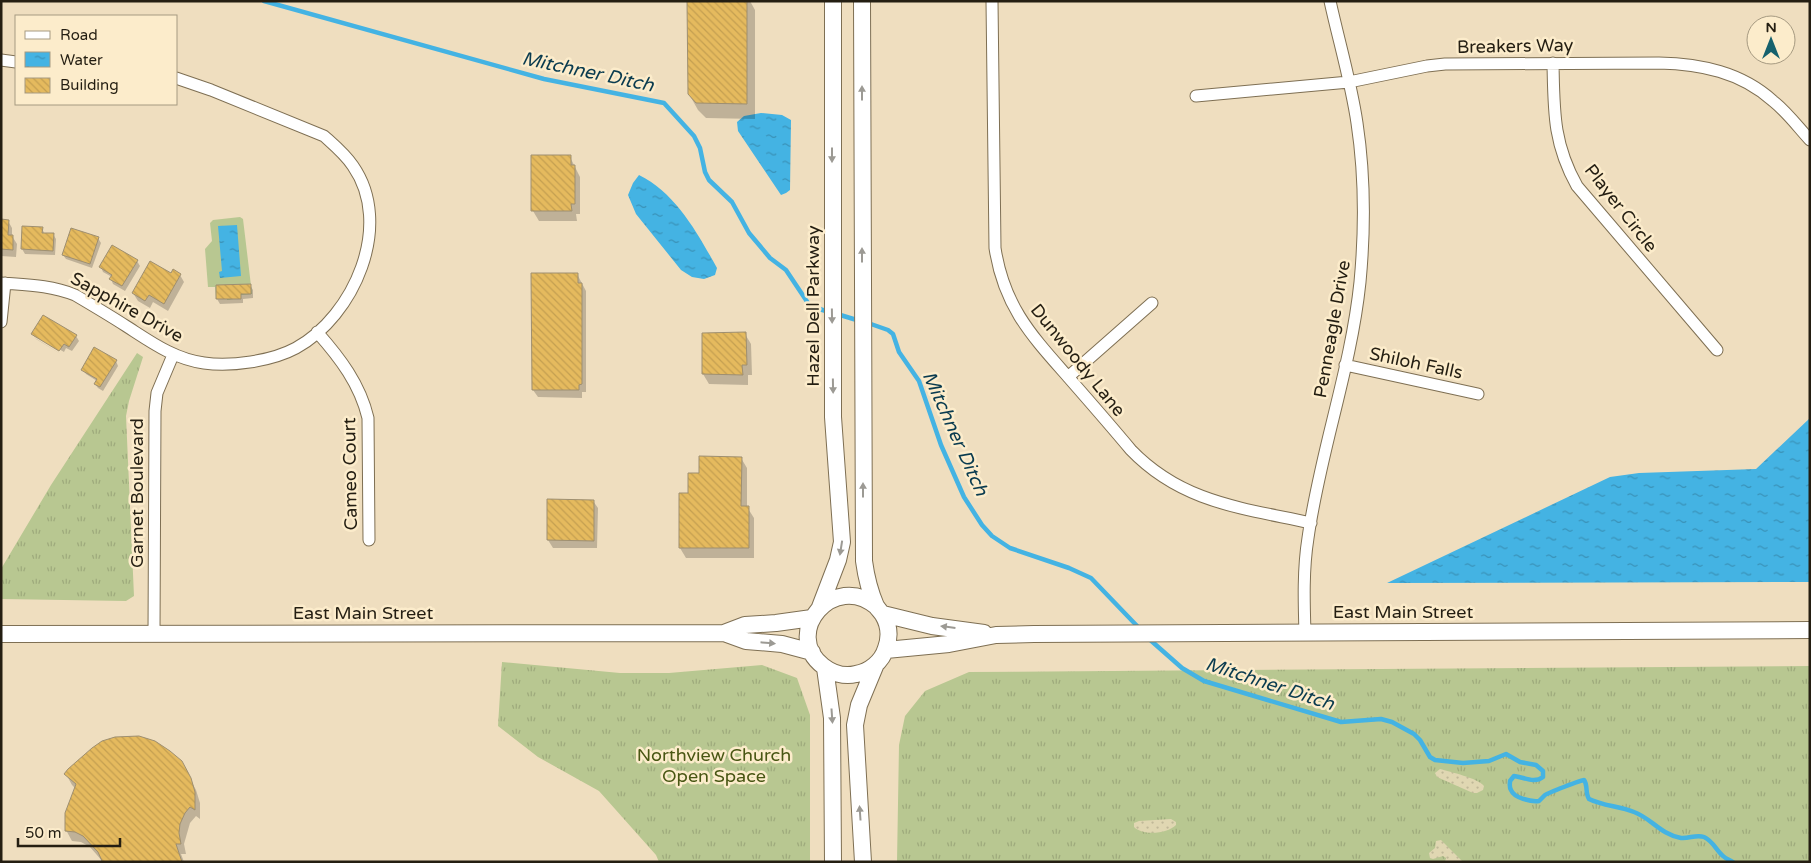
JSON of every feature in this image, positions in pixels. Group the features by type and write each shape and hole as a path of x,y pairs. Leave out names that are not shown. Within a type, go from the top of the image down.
{"main road":[{"name":"Hazel Dell Parkway","path":"816,613 838,560 842,542 834,438 832,1"},
{"path":"862,1 864,562 868,579 888,632 886,650 876,664 858,705 855,725 863,862"},
{"path":"876,664 863,672 848,675 826,668 812,652 808,632 816,613 831,599 852,596 865,599 880,611"},
{"name":"East Main Street","path":"880,611 932,626 996,635 1810,630"},
{"name":"East Main Street","path":"724,634 745,625 776,623 816,613"},
{"name":"East Main Street","path":"1,634 724,634 746,641 782,644 812,652"},
{"name":"East Main Street","path":"886,650 949,644 996,635"},
{"path":"826,668 832,718 833,862"}],"street":[{"name":"Dunwoody Lane","path":"992,1 994,236 997,261 1005,288 1018,316 1033,338 1148,467 1173,484 1199,497 1311,523"},
{"name":"Penneagle Drive","path":"1304,633 1307,546 1346,366 1360,283 1363,218 1359,138 1349,82 1330,1"},
{"path":"1,60 15,62"},
{"name":"Player Circle","path":"1553,63 1556,133 1564,159 1577,186 1717,350"},
{"name":"Breakers Way","path":"1196,96 1349,82 1427,66 1677,63 1706,66 1719,70 1756,88 1773,100 1810,140"},
{"name":"Sapphire Drive","path":"3,283 41,285 75,295 173,355 211,363 234,363 268,359 296,348 332,318 352,291 361,274 365,256 369,222 367,204 354,166 324,136 178,79"},
{"path":"1,322 3,283"},
{"path":"1068,377 1152,303"},
{"name":"Cameo Court","path":"317,332 333,350 358,388 368,418 369,540"},
{"name":"Garnet Boulevard","path":"154,634 155,411 157,393 173,355"},
{"name":"Shiloh Falls","path":"1346,366 1478,394"}],"green space":[{"path":"240,217 243,219 252,294 241,295 241,298 227,300 227,296 216,297 215,287 208,287 205,249 212,241 210,223 213,220"},
{"path":"137,353 143,357 126,416 134,596 126,601 1,599 1,569 51,485"},
{"name":"Northview Church Open Space","path":"502,662 620,673 669,673 762,665 797,678 810,715 810,862 659,862 656,855 599,791 538,757 498,726"},
{"path":"1810,666 1810,862 897,862 899,745 905,716 925,691 969,672"}],"sand":[{"path":"1440,769 1476,780 1484,786 1483,790 1473,793 1437,777 1435,773"},
{"path":"1171,819 1176,822 1176,825 1161,832 1143,832 1134,827 1134,823 1139,821"},
{"path":"1441,840 1463,862 1445,862 1446,858 1443,856 1430,858 1429,853 1435,848 1436,841"}],"water":[{"path":"761,113 782,115 791,120 790,190 781,195 738,131 737,122 744,116"},
{"path":"639,175 664,192 685,216 717,268 715,275 704,279 692,277 681,270 636,214 628,195"},
{"path":"237,225 241,276 220,278 219,272 222,271 218,226"},
{"path":"1810,418 1810,582 1387,583 1610,477 1639,473 1756,469"}],"building":[{"path":"687,1 747,1 747,104 696,103 688,94"},
{"path":"531,155 571,155 571,165 575,165 575,204 571,204 572,211 531,211"},
{"path":"1,219 9,220 8,235 13,235 13,250 1,249"},
{"path":"22,226 43,227 42,233 54,233 53,251 21,249"},
{"path":"71,228 99,237 90,264 62,255"},
{"path":"112,245 138,260 122,286 109,279 112,275 99,267"},
{"path":"150,261 171,273 173,269 181,274 164,304 149,295 145,301 132,293"},
{"path":"531,273 578,273 578,283 582,283 582,384 579,385 579,390 532,390"},
{"path":"251,284 251,294 241,294 241,299 216,299 216,285"},
{"path":"43,315 77,335 69,347 64,344 59,351 31,334"},
{"path":"746,332 747,365 742,365 743,375 702,374 702,333"},
{"path":"94,347 117,360 100,387 94,384 97,379 81,370"},
{"path":"699,456 742,457 741,506 749,506 749,548 679,548 679,493 688,493 688,473 699,473"},
{"path":"547,499 594,500 594,541 547,540"},
{"path":"139,736 155,741 170,751 182,761 191,778 195,792 195,810 190,807 185,813 180,824 181,844 176,844 182,862 100,862 102,861 98,852 83,836 75,832 65,831 65,813 76,784 64,774 102,741 115,737"}],"waterway":[{"name":"Mitchner Ditch","path":"264,1 544,79 664,103 694,136 700,148 705,172 709,180 732,202 749,233 770,258 786,270 810,306 829,312"},
{"name":"Mitchner Ditch","path":"837,314 860,321"},
{"name":"Mitchner Ditch","path":"868,323 888,330 893,334 899,352 919,381 941,445 964,497 982,525 992,536 1010,548 1069,568 1091,578 1139,628"},
{"name":"Mitchner Ditch","path":"1148,638 1182,668 1204,681 1341,722 1381,719 1392,722 1414,734 1430,757 1435,760 1463,763 1489,761 1506,754 1520,762 1536,765 1543,771 1543,777 1540,779 1533,780 1514,776 1510,781 1510,788 1513,793 1523,799 1539,801 1547,794 1584,780 1589,799 1634,812 1646,818 1661,830 1674,836 1681,838 1704,837 1724,857 1733,862"}]}
